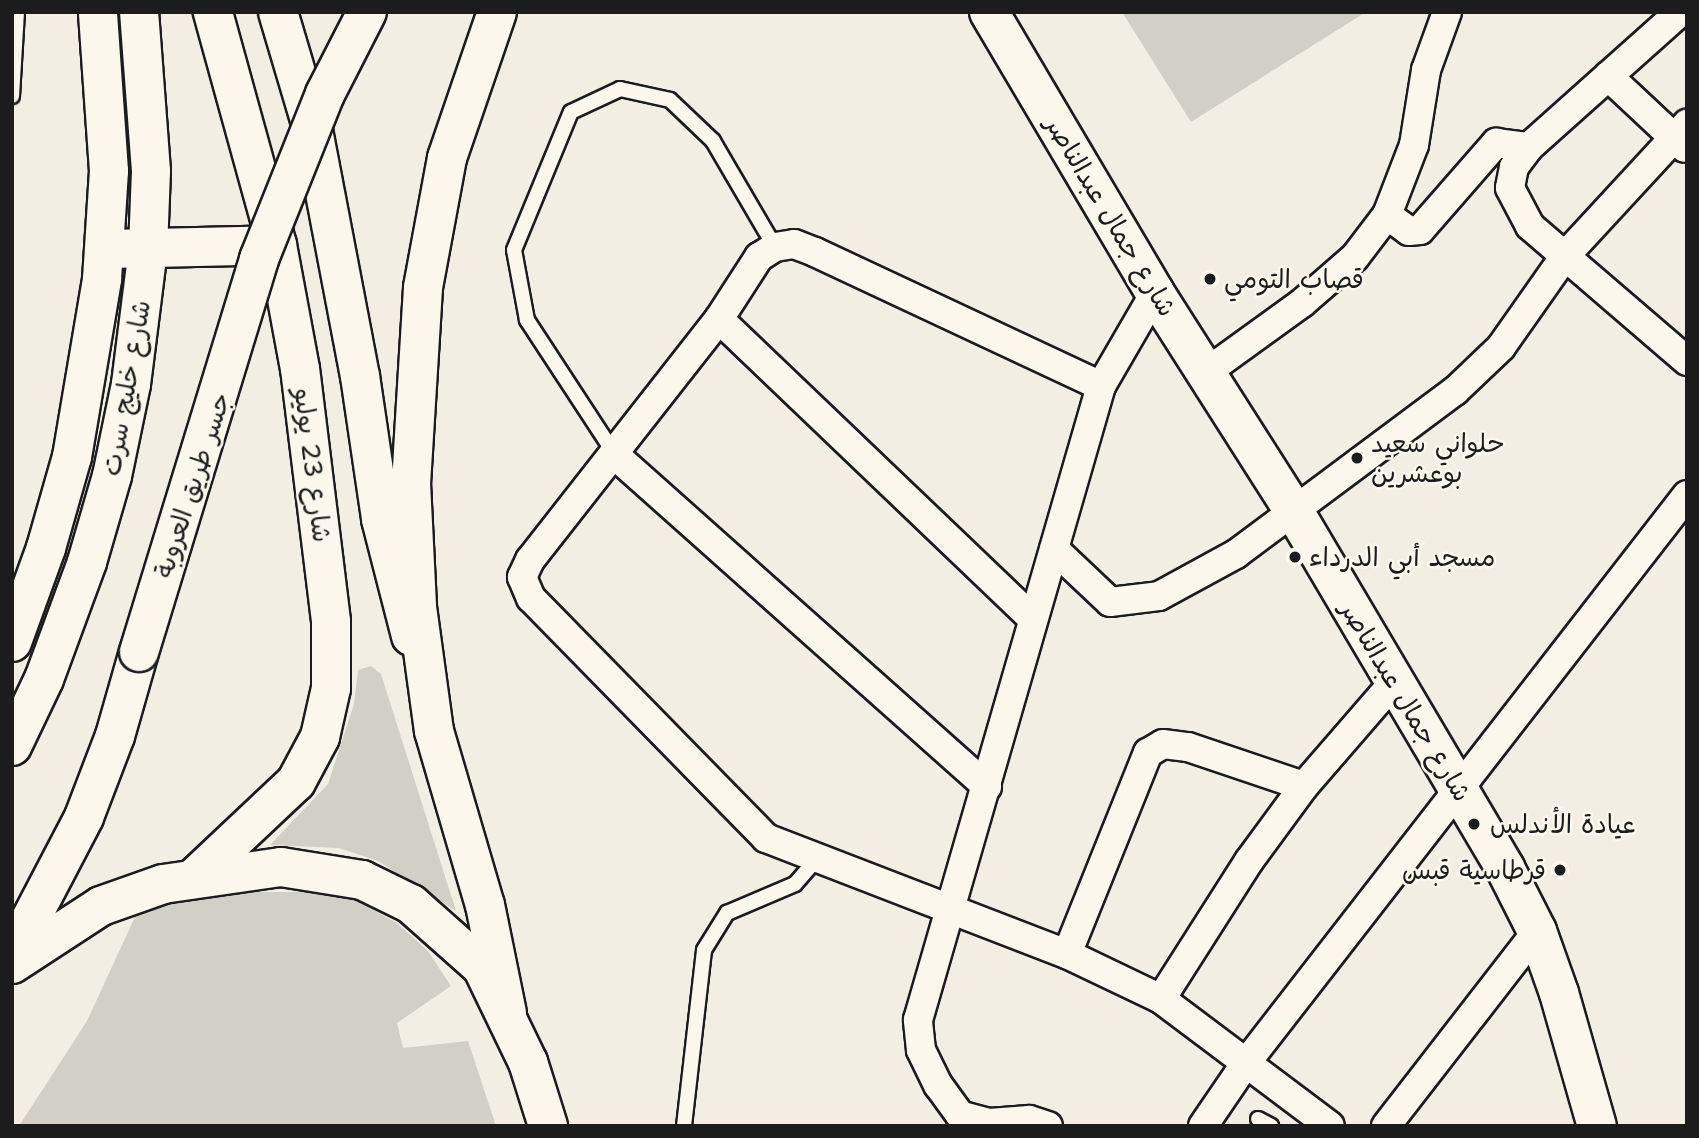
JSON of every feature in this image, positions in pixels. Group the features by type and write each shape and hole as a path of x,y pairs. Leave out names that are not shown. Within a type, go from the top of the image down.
{"main road":[{"name":"شارع خليج سرت","path":"12,642 46,548 72,457 89,374 105,249 107,115 98,12"},
{"name":"شارع خليج سرت","path":"12,746 58,640 112,475 131,384 148,249 149,124 139,12"},
{"name":"شارع 23 يوليو","path":"194,878 296,782 320,737 331,688 331,621 300,369 277,245 212,12"},
{"path":"278,12 313,130 391,567 425,674"},
{"name":"جسر طريق العروبة","path":"12,955 85,817 115,736 259,259 325,94 367,12"},
{"path":"497,12 447,159 423,288 411,483 425,674 433,731 485,905 507,1013"},
{"name":"شارع جمال عبدالناصر","path":"989,12 1155,293 1208,371 1294,511 1460,791 1536,931 1589,1122"},
{"path":"105,249 277,245"},
{"path":"12,964 101,906 131,893 194,878 309,868 388,890 436,922 482,967 507,1013 548,1121"}],"street":[{"path":"1208,371 1302,303 1354,257 1387,215 1414,145 1426,70 1447,12"},
{"path":"1676,13 1530,147 1514,167 1510,188 1530,226 1687,361"},
{"path":"1054,549 1110,602 1159,596 1236,554 1455,391 1501,347 1566,256 1682,137 1608,76"},
{"path":"1387,215 1409,231 1420,230 1496,143 1530,147"},
{"path":"1101,386 815,251 794,244 775,247 759,257 719,319 615,456 530,560 523,577 531,598 766,838 815,861 1067,954 1160,999 1321,1123"},
{"path":"1048,1126 1029,1120 989,1123 960,1115 938,1085 921,1050 918,1020 952,910 1101,386 1155,293"},
{"path":"719,319 1033,619"},
{"path":"615,456 987,787"},
{"path":"1203,1126 1246,1063 1460,791 1687,495"},
{"path":"1160,999 1249,861 1304,786 1394,682"},
{"path":"1067,954 1149,753 1163,744 1188,747 1304,786"},
{"path":"1386,1126 1536,931"}],"lane":[{"path":"12,96 17,12"},
{"path":"615,456 527,320 514,250 571,112 620,89 670,100 713,141 775,247"},
{"path":"684,1126 704,950 727,913 795,884 815,861"}],"shaded area":[{"path":"1122,12 1366,12 1191,122"},
{"path":"371,666 381,674 456,911 378,861 339,848 270,845 328,784 354,704 358,670"},
{"path":"249,892 304,892 351,898 397,923 428,951 451,986 397,1023 403,1048 468,1041 496,1126 19,1126 87,1021 140,906"}],"place":[{"name":"قصاب التومي","path":"1210,279"},
{"name":"حلواني سعيد بوعشرين","path":"1357,458"},
{"name":"مسجد أبي الدرداء","path":"1295,557"},
{"name":"عيادة الأندلس","path":"1474,824"},
{"name":"قرطاسية قبس","path":"1560,870"}]}
